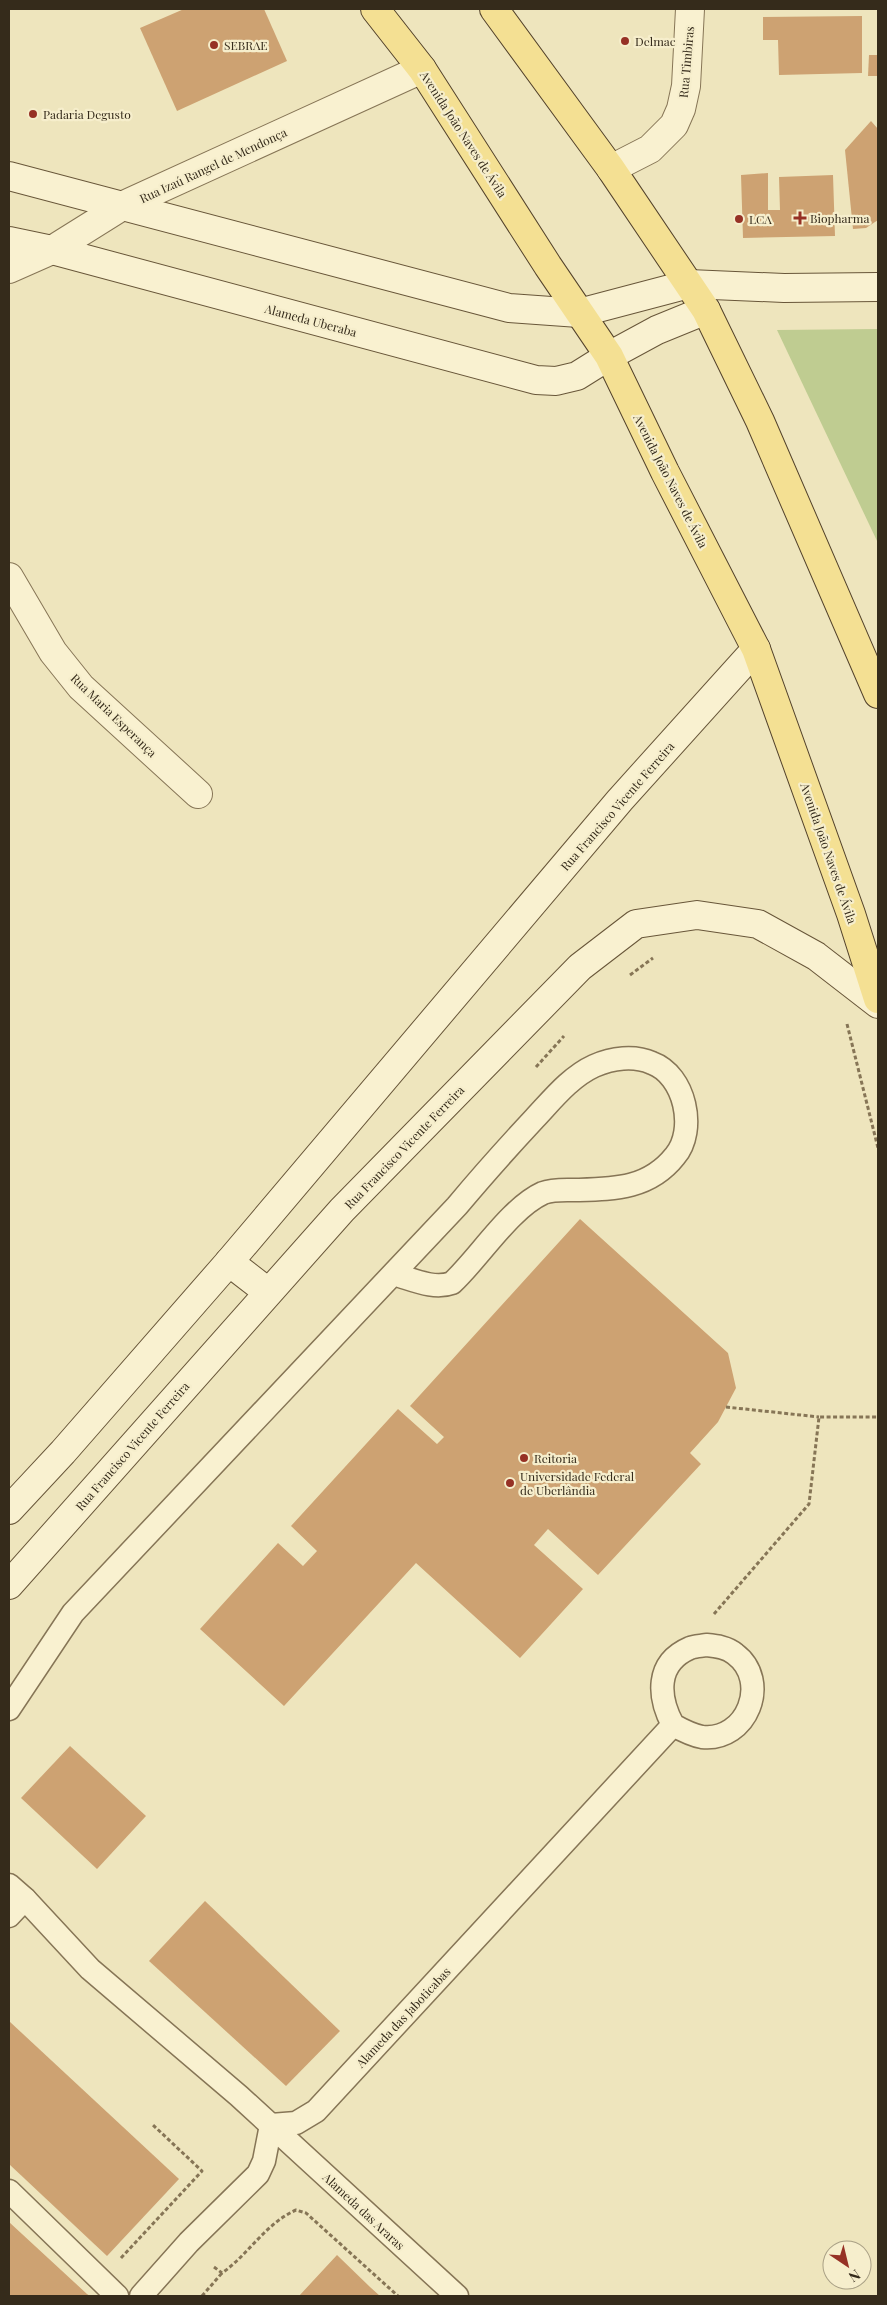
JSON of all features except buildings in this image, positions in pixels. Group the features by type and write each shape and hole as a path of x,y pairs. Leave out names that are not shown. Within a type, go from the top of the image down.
{"main road":[{"name":"Avenida João Naves de Ávila","path":"375,9 422,69 579,313 609,356 665,472 756,649 851,914 878,999"},
{"path":"494,9 611,169 671,261 706,310 760,421 878,694"},
{"name":"Rua Timbiras","path":"611,169 650,149 674,126 682,109 686,86 690,9"},
{"name":"Rua Izaú Rangel de Mendonça","path":"9,269 52,250 124,206 422,69"},
{"path":"9,176 509,308 579,313 688,284 784,288 878,287"},
{"name":"Alameda Uberaba","path":"9,241 52,250 536,380 556,381 577,376 657,330 706,310"},
{"name":"Rua Maria Esperança","path":"9,577 53,652 81,687 198,794"},
{"name":"Rua Francisco Vicente Ferreira","path":"9,1510 63,1452 229,1262 620,800 756,649"},
{"name":"Rua Francisco Vicente Ferreira","path":"9,1585 342,1210 580,968 636,924 697,915 758,924 816,956 878,1004"},
{"path":"229,1262 268,1292"}],"lane":[{"path":"9,1709 73,1613 393,1274 547,1104 569,1083 592,1067 607,1061 638,1059 654,1063 664,1070 676,1085 685,1103 687,1120 685,1138 677,1155 662,1171 645,1181 620,1188 556,1190 543,1193 516,1214 452,1283 442,1286 427,1284 393,1274"},
{"path":"700,1646 722,1647 735,1653 745,1664 752,1677 753,1692 750,1707 743,1720 731,1730 717,1736 702,1737 673,1725 662,1697 662,1682 668,1668 677,1656 691,1648 700,1646"},
{"name":"Alameda das Jaboticabas","path":"271,2125 296,2123 316,2111 673,1725"},
{"path":"9,1916 17,1892"},
{"name":"Alameda das Araras","path":"17,1892 90,1969 271,2125 457,2296"},
{"path":"141,2296 189,2242 258,2174 266,2156 271,2125"},
{"path":"9,2191 117,2296"}],"path":[{"path":"726,1407 819,1417 878,1417"},
{"path":"700,1646 707,1622 809,1504 819,1417"},
{"path":"115,2264 202,2171 152,2125"},
{"path":"202,2296 222,2273 237,2262 279,2220 296,2210 306,2213 398,2296"},
{"path":"214,2268 222,2273"}],"green space":[{"path":"878,329 878,543 777,330"}],"place":[{"name":"Delmac","path":"625,41"},
{"name":"SEBRAE","path":"214,45"},
{"name":"Padaria Degusto","path":"33,114"},
{"name":"Biopharma","path":"800,218"},
{"name":"LCA","path":"739,219"},
{"name":"Reitoria","path":"524,1458"},
{"name":"Universidade Federal de Uberlândia","path":"510,1483"}]}
